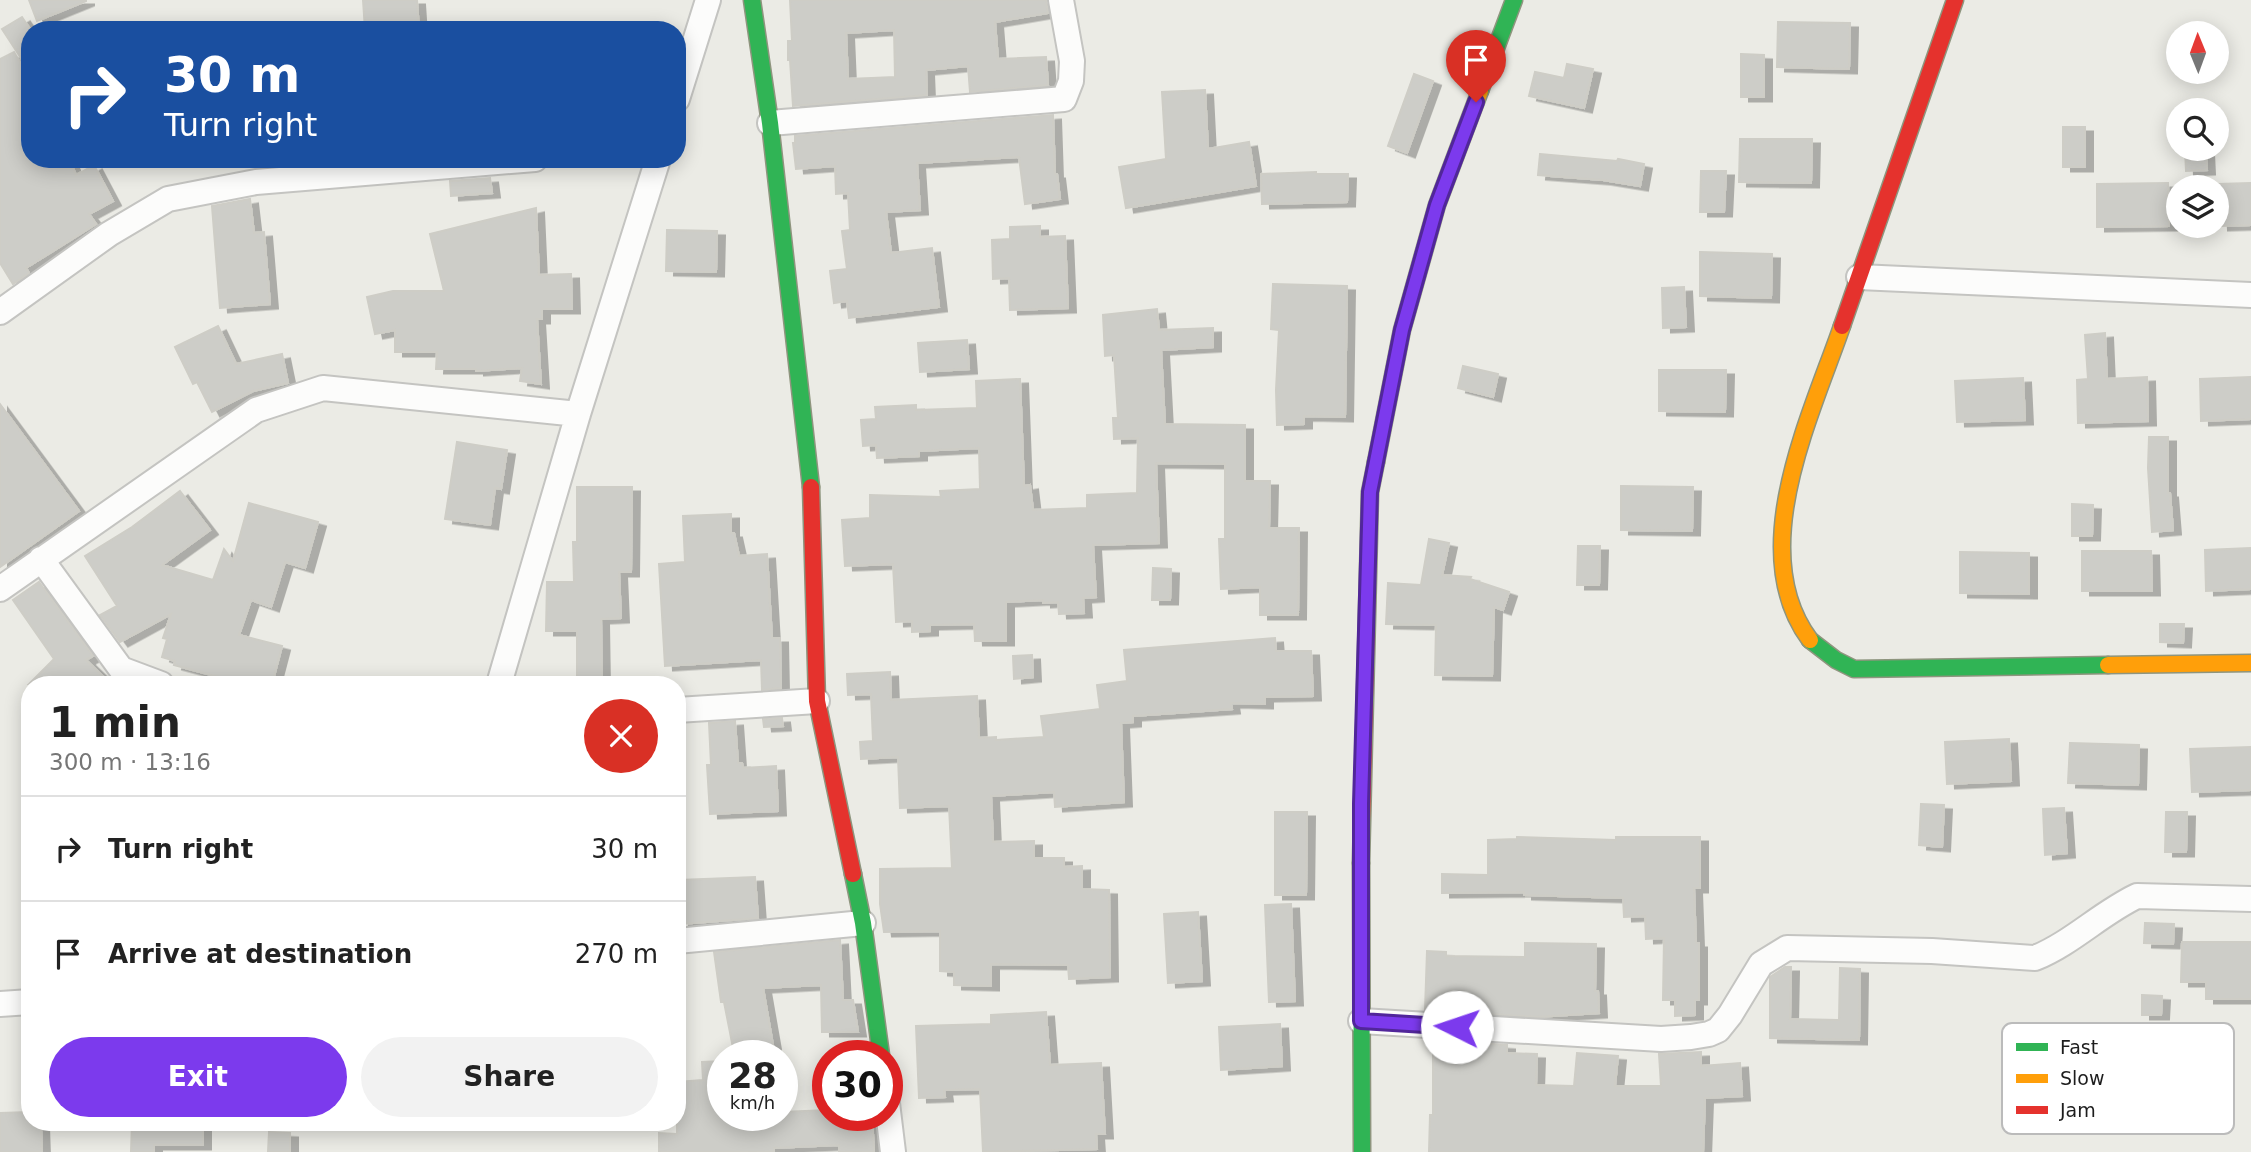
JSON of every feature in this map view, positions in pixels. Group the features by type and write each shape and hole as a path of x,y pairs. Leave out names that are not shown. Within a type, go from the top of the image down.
{"street":[{"path":"686,70 708,0"},
{"path":"752,0 770,123 810,470 817,701 863,923 879,1040"},
{"path":"770,123 1064,99 1071,81 1072,61 1061,0"},
{"path":"1362,1152 1361,804 1370,492 1402,330 1437,205 1514,0"},
{"path":"1955,0 1793,468 1781,529 1785,589 1797,624 1816,648 1835,662 1854,669 2251,663"},
{"path":"0,312 109,234 168,199 256,181 421,168"},
{"path":"501,676 578,414 655,168"},
{"path":"1859,278 2251,295"},
{"path":"0,589 256,410 323,388 578,414"},
{"path":"41,559 121,669 140,676"},
{"path":"686,709 817,701"},
{"path":"1361,1021 1647,1038 1691,1038 1718,1030 1761,964 1787,948 1931,951 2035,958 2049,952 2122,903 2137,896 2251,899"},
{"path":"686,939 863,923"},
{"path":"0,1004 21,1003"},
{"path":"891,1131 894,1152"}],"building":[{"path":"29,0 86,0 86,1 37,21"},
{"path":"363,0 417,0 418,21 364,21"},
{"path":"790,0 1046,0 1048,13 995,22 998,59 1046,57 1048,85 970,92 968,66 926,70 927,95 793,106 788,60 788,41 792,41","holes":["894,30 895,77 848,79 846,33"]},
{"path":"22,17 25,21 21,21 21,58 2,29"},
{"path":"1778,22 1850,23 1849,69 1777,67"},
{"path":"14,52 21,64 21,168 73,168 76,175 89,168 96,168 113,201 89,214 96,224 26,268 29,273 13,284 0,263 0,59"},
{"path":"1741,54 1764,55 1764,97 1741,97"},
{"path":"1567,64 1593,69 1584,108 1529,96 1535,72 1564,78"},
{"path":"1414,74 1433,81 1407,153 1388,146"},
{"path":"1205,90 1208,149 1249,142 1256,186 1126,208 1119,167 1166,159 1162,92"},
{"path":"1053,115 1055,174 1060,199 1025,204 1019,157 917,163 920,210 886,212 891,253 932,248 939,307 849,318 847,301 834,303 830,271 847,269 842,231 850,230 848,193 836,194 835,166 796,169 793,143 795,136"},
{"path":"2063,127 2085,127 2085,167 2063,167"},
{"path":"1740,139 1812,139 1811,183 1739,182"},
{"path":"1540,154 1618,159 1644,164 1640,186 1538,175"},
{"path":"2186,161 2207,161 2207,170 2186,171"},
{"path":"1701,171 1726,171 1724,212 1700,212"},
{"path":"1261,174 1348,174 1347,202 1262,204"},
{"path":"490,178 492,193 451,196 450,181"},
{"path":"2166,183 2166,226 2097,227 2097,184"},
{"path":"2251,183 2251,225 2229,226 2229,184"},
{"path":"250,199 254,233 264,232 270,304 220,308 212,206"},
{"path":"536,208 539,275 571,274 572,309 542,309 542,319 537,319 541,384 520,381 522,368 476,371 436,369 437,352 395,352 395,330 375,334 367,297 393,291 444,291 430,234"},
{"path":"1040,226 1040,237 1065,236 1068,308 1010,310 1009,278 993,279 992,240 1010,239 1010,227"},
{"path":"667,230 717,231 716,272 666,271"},
{"path":"1700,252 1772,254 1771,298 1700,296"},
{"path":"1273,284 1347,286 1345,417 1304,416 1304,424 1277,425 1279,330 1271,329"},
{"path":"1684,287 1686,327 1663,328 1662,288"},
{"path":"1157,309 1159,330 1213,328 1213,347 1161,350 1165,424 1245,425 1245,481 1270,481 1269,528 1299,528 1298,615 1260,615 1260,587 1221,589 1219,539 1225,539 1225,464 1156,463 1159,543 1093,545 1096,597 1083,598 1084,613 1059,614 1058,602 1006,602 1006,641 975,641 974,624 930,625 930,631 912,632 912,621 896,622 893,564 845,566 842,520 870,518 870,495 941,497 940,491 980,489 979,448 919,451 919,456 877,458 876,445 863,446 861,420 876,419 875,407 916,405 916,410 977,408 976,381 1020,379 1024,486 1030,485 1033,510 1087,508 1087,495 1137,493 1138,438 1114,439 1113,418 1118,418 1114,355 1105,356 1103,315"},
{"path":"218,326 236,364 282,354 288,383 253,391 212,412 197,382 193,384 175,347"},
{"path":"2105,333 2107,379 2147,377 2148,421 2078,423 2077,380 2088,379 2085,335"},
{"path":"967,340 969,369 920,372 918,343"},
{"path":"1463,366 1498,374 1493,397 1458,388"},
{"path":"1659,370 1726,370 1725,412 1659,411"},
{"path":"2251,377 2251,419 2201,421 2200,379"},
{"path":"2023,378 2025,420 1957,422 1955,381"},
{"path":"0,404 79,511 0,567"},
{"path":"2149,437 2168,437 2168,493 2173,530 2152,532"},
{"path":"457,442 507,450 501,489 495,488 490,525 445,519"},
{"path":"1621,486 1693,487 1692,531 1621,530"},
{"path":"577,487 632,487 631,572 619,572 621,618 601,619 602,676 577,676 577,631 546,631 547,582 574,582 573,542 577,542"},
{"path":"180,491 210,530 162,565 213,580 224,549 233,561 249,503 318,522 305,568 285,562 271,607 251,600 239,635 282,646 274,676 215,676 174,665 175,661 162,657 167,639 163,638 171,614 120,642 100,615 117,606 85,556 132,527"},
{"path":"2072,504 2093,505 2092,536 2072,536"},
{"path":"731,514 731,533 734,533 739,556 767,554 772,638 780,638 781,688 762,690 761,660 665,666 659,564 685,562 683,516"},
{"path":"1429,539 1449,543 1442,575 1471,577 1470,579 1509,592 1503,610 1494,607 1492,676 1435,675 1436,625 1386,624 1388,583 1421,585"},
{"path":"1578,546 1600,546 1599,585 1577,585"},
{"path":"2251,548 2251,589 2206,591 2205,550"},
{"path":"2082,551 2151,551 2152,591 2082,591"},
{"path":"1960,552 2029,553 2029,594 1960,593"},
{"path":"1153,568 1171,569 1170,600 1152,600"},
{"path":"39,582 93,656 86,660 103,676 37,676 54,659 13,600"},
{"path":"2160,624 2184,624 2183,643 2160,642"},
{"path":"1275,638 1276,651 1311,651 1313,696 1265,697 1265,704 1231,703 1232,709 1133,716 1133,722 1121,723 1124,802 1055,807 1054,792 991,796 993,842 1034,841 1034,858 1064,858 1064,867 1082,866 1082,889 1109,890 1110,977 1069,979 1068,965 991,964 991,986 954,985 954,972 940,971 940,931 884,932 880,904 880,869 952,868 949,806 900,808 898,757 861,759 860,742 873,741 871,694 848,695 847,674 890,672 891,700 977,696 979,738 996,737 996,740 1044,737 1041,716 1100,709 1097,685 1127,681 1124,650"},
{"path":"1032,655 1033,677 1014,679 1013,656"},
{"path":"782,718 783,726 764,727 763,719"},
{"path":"735,721 738,763 742,763 743,768 776,766 778,811 710,814 707,765 711,765 709,723"},
{"path":"2009,739 2011,781 1947,784 1945,742"},
{"path":"2070,743 2139,745 2138,785 2068,783"},
{"path":"2251,747 2251,790 2192,792 2190,749"},
{"path":"1921,804 1944,805 1942,847 1919,845"},
{"path":"2064,808 2067,853 2045,855 2043,809"},
{"path":"1275,812 1307,812 1306,895 1275,895"},
{"path":"2166,812 2187,812 2186,852 2165,852"},
{"path":"1517,837 1616,840 1616,837 1700,837 1700,888 1694,888 1696,943 1699,943 1699,1000 1695,1000 1695,1015 1675,1016 1675,1000 1663,1000 1664,938 1646,939 1645,916 1624,917 1623,898 1524,895 1524,892 1442,893 1442,874 1488,875 1488,840"},
{"path":"755,877 758,918 686,924 686,880"},
{"path":"1291,904 1295,1001 1269,1002 1265,905"},
{"path":"1198,912 1202,981 1168,983 1164,914"},
{"path":"2145,923 2174,924 2173,944 2144,943"},
{"path":"840,940 843,1000 853,1000 858,1032 822,1032 821,985 763,988 772,1040 731,1040 724,1002 721,1002 714,952"},
{"path":"2182,942 2251,942 2251,999 2206,999 2206,982 2181,982"},
{"path":"1525,943 1596,944 1595,991 1598,991 1599,1013 1537,1017 1425,1010 1427,951 1446,952 1446,956 1525,957"},
{"path":"1785,967 1791,967 1790,1019 1839,1020 1840,968 1860,969 1859,1040 1770,1038 1770,977"},
{"path":"2142,995 2162,996 2161,1015 2142,1015"},
{"path":"1046,1012 1050,1065 1101,1063 1105,1134 1096,1134 1097,1149 983,1152 980,1089 944,1090 945,1097 919,1098 916,1026 991,1024 991,1015"},
{"path":"1280,1024 1282,1066 1221,1070 1219,1027"},
{"path":"1433,1040 1507,1045 1507,1053 1537,1054 1536,1085 1574,1086 1577,1053 1618,1056 1615,1086 1661,1086 1659,1054 1701,1052 1701,1066 1740,1063 1742,1096 1705,1098 1703,1152 1429,1152 1430,1115 1433,1115"},
{"path":"702,1062 707,1062 707,1131 798,1131 798,1111 812,1111 812,1131 873,1131 874,1152 839,1152 839,1145 774,1148 774,1152 659,1152 659,1133 677,1134 677,1131 686,1131 686,1081 703,1080"},
{"path":"21,1112 21,1131 41,1131 42,1152 0,1152 0,1113"},
{"path":"132,1131 203,1131 203,1145 154,1145 154,1152 131,1152"},
{"path":"269,1132 290,1133 290,1152 268,1152"}],"traffic: fast":[{"path":"752,0 770,123 811,487"},
{"path":"1480,91 1514,0"},
{"path":"1810,640 1836,660 1854,669 2108,665"},
{"path":"1361,863 1362,1152"},
{"path":"853,874 863,923 879,1040"}],"traffic: slow":[{"path":"1376,462 1402,330 1437,205 1480,91"},
{"path":"1810,640 1791,605 1783,566 1783,526 1801,442 1842,326"},
{"path":"2108,665 2251,663"}],"traffic: jam":[{"path":"1842,326 1955,0"},
{"path":"1361,863 1370,492 1376,462"},
{"path":"811,487 817,701 853,874"}],"route":[{"path":"1457,1027 1361,1021 1361,804 1370,492 1402,330 1437,205 1476,102"}]}
